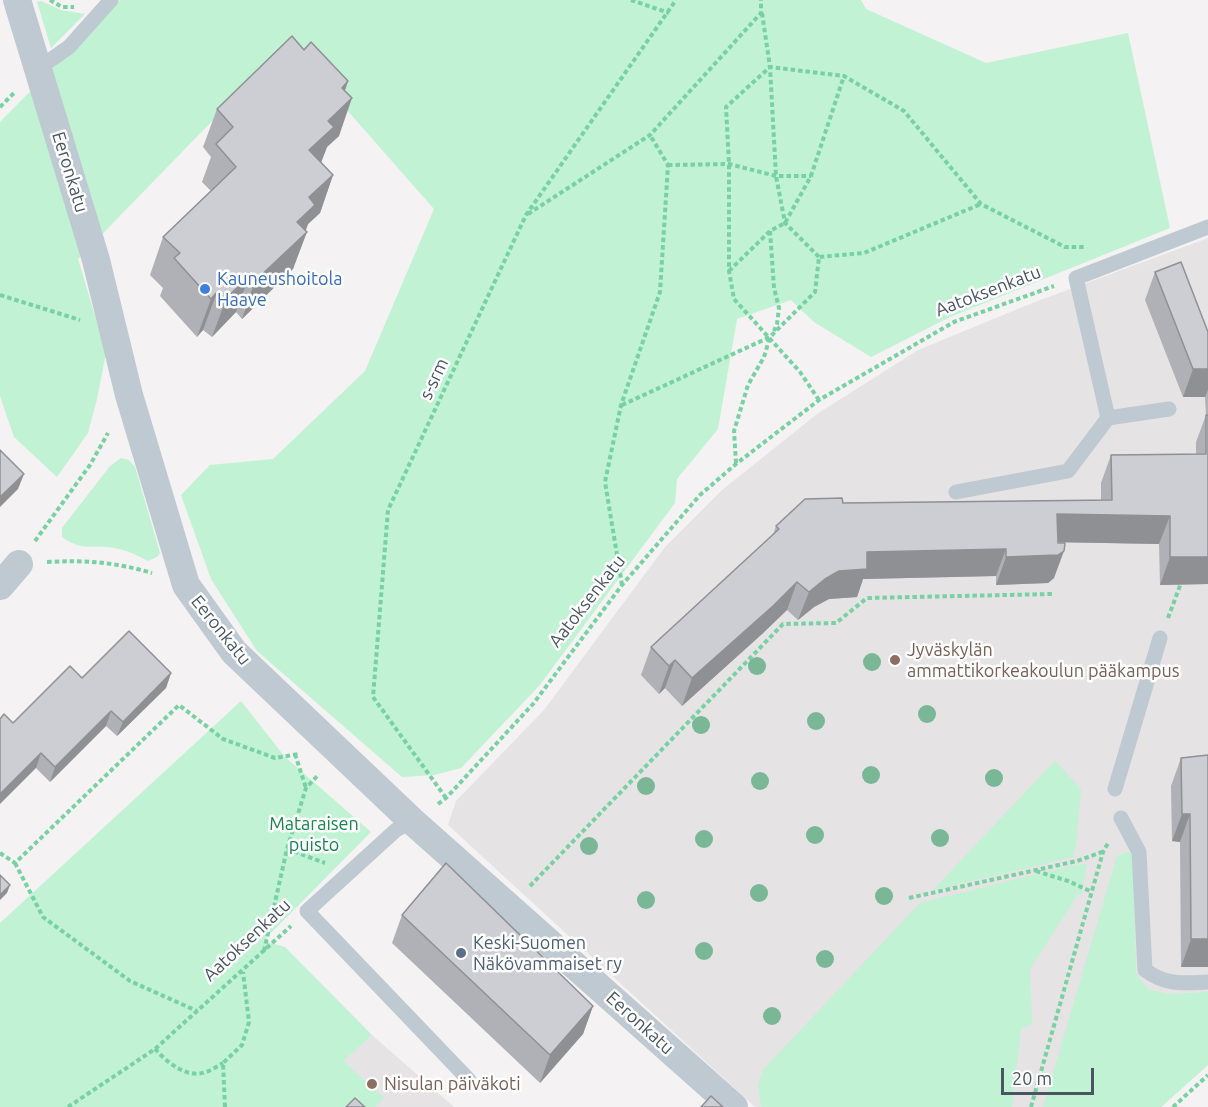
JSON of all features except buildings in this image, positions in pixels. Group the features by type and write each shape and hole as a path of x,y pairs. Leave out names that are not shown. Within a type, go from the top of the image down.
{"street":[{"name":"Eeronkatu","path":"17,0 96,260 129,395 186,585 234,652 412,820 734,1107"},
{"path":"0,586 19,564"}],"lane":[{"path":"39,68 69,46 111,0"},
{"path":"1108,418 1076,278 1208,227"},
{"path":"956,492 1068,471 1108,418 1169,409"},
{"path":"1115,789 1160,638"},
{"path":"1121,818 1139,852 1145,970 1156,978 1172,983 1208,982"},
{"name":"Aatoksenkatu","path":"307,911 396,830 412,820"},
{"path":"307,911 469,1080"}],"path":[{"path":"631,0 669,13"},
{"name":"s-srm","path":"446,798 373,698 388,510 526,215 676,0"},
{"path":"761,0 770,67 776,176 785,223 819,257"},
{"path":"526,215 651,135 761,13"},
{"path":"819,400 800,372 734,299 729,272 729,164 726,107 770,67 844,76 904,111 981,204 1065,247 1089,248"},
{"path":"729,272 770,231 785,223 811,176 844,76"},
{"path":"622,585 605,482 621,405 660,292 668,165 651,135"},
{"path":"668,165 729,164 776,176 811,176"},
{"path":"819,257 864,253 981,204"},
{"path":"736,464 734,431 748,385 764,357 777,324 779,308 774,288 770,231"},
{"path":"621,405 770,338 815,292 819,257"},
{"name":"Aatoksenkatu","path":"412,820 446,798 532,704 622,585 700,495 736,464 819,400 954,322 1076,278"},
{"path":"0,295 113,329"},
{"path":"19,564 90,465 110,429"},
{"path":"19,564 81,560 123,565 153,574"},
{"path":"1167,620 1182,582"},
{"path":"509,907 568,849 783,624 836,623 867,598 1052,594"},
{"path":"15,863 179,705 223,739 275,758 304,753"},
{"path":"295,746 295,755 306,788"},
{"path":"264,951 287,849 306,788 320,773"},
{"path":"1031,1107 1103,852 1121,818"},
{"path":"287,849 321,860 347,876"},
{"path":"909,898 1035,870 1103,852"},
{"path":"0,854 15,863 43,917 130,981 197,1011"},
{"path":"1035,870 1092,892"},
{"name":"Aatoksenkatu","path":"68,1107 155,1049 307,911"},
{"path":"155,1049 167,1063 185,1071 203,1073 223,1063 242,1046 249,1022 243,971"},
{"path":"223,1063 225,1107"},
{"path":"1173,1107 1208,1075"}],"shaded area":[{"name":"Jyväskylän ammattikorkeakoulun pääkampus","path":"1208,238 1208,1065 1161,1107 755,1107 448,825 456,801 544,710 665,547 722,490 817,414 918,350 1035,302"},
{"name":"Nisulan päiväkoti","path":"372,1035 454,1107 289,1107"}],"green space":[{"path":"120,0 861,0 866,9 986,63 1128,33 1170,228 950,317 871,357 814,322 791,300 737,319 718,429 677,479 675,503 539,686 461,768 434,775 402,777 257,651 211,579 181,495 210,465 273,459 365,371 434,209 288,43 78,259 106,353 88,433 57,477 14,437 0,396 0,122"},
{"path":"41,1 61,10 85,14 51,48 37,2"},
{"path":"121,458 129,460 135,467 160,553 148,561 123,550 80,546 62,537 62,528 110,466"},
{"name":"Mataraisen puisto","path":"241,701 285,757 371,832 263,941 285,947 372,1035 343,1061 384,1098 375,1107 0,1107 0,923"},
{"path":"1055,761 1081,789 1073,857 933,890"},
{"path":"1128,852 1133,854 1136,973 1147,989 1168,994 1208,992 1208,1065 1161,1107 1043,1107 1117,856"},
{"path":"1087,864 1081,895 1078,894 1030,969 1032,1024 1021,1029 1012,1107 761,1107 758,1085 763,1070 920,903 1070,866"}],"place":[{"name":"Kauneushoitola Haave","path":"205,289"},
{"name":"Jyväskylän ammattikorkeakoulun pääkampus","path":"895,660"},
{"name":"Keski-Suomen Näkövammaiset ry","path":"461,953"},
{"name":"Nisulan päiväkoti","path":"372,1084"}]}
